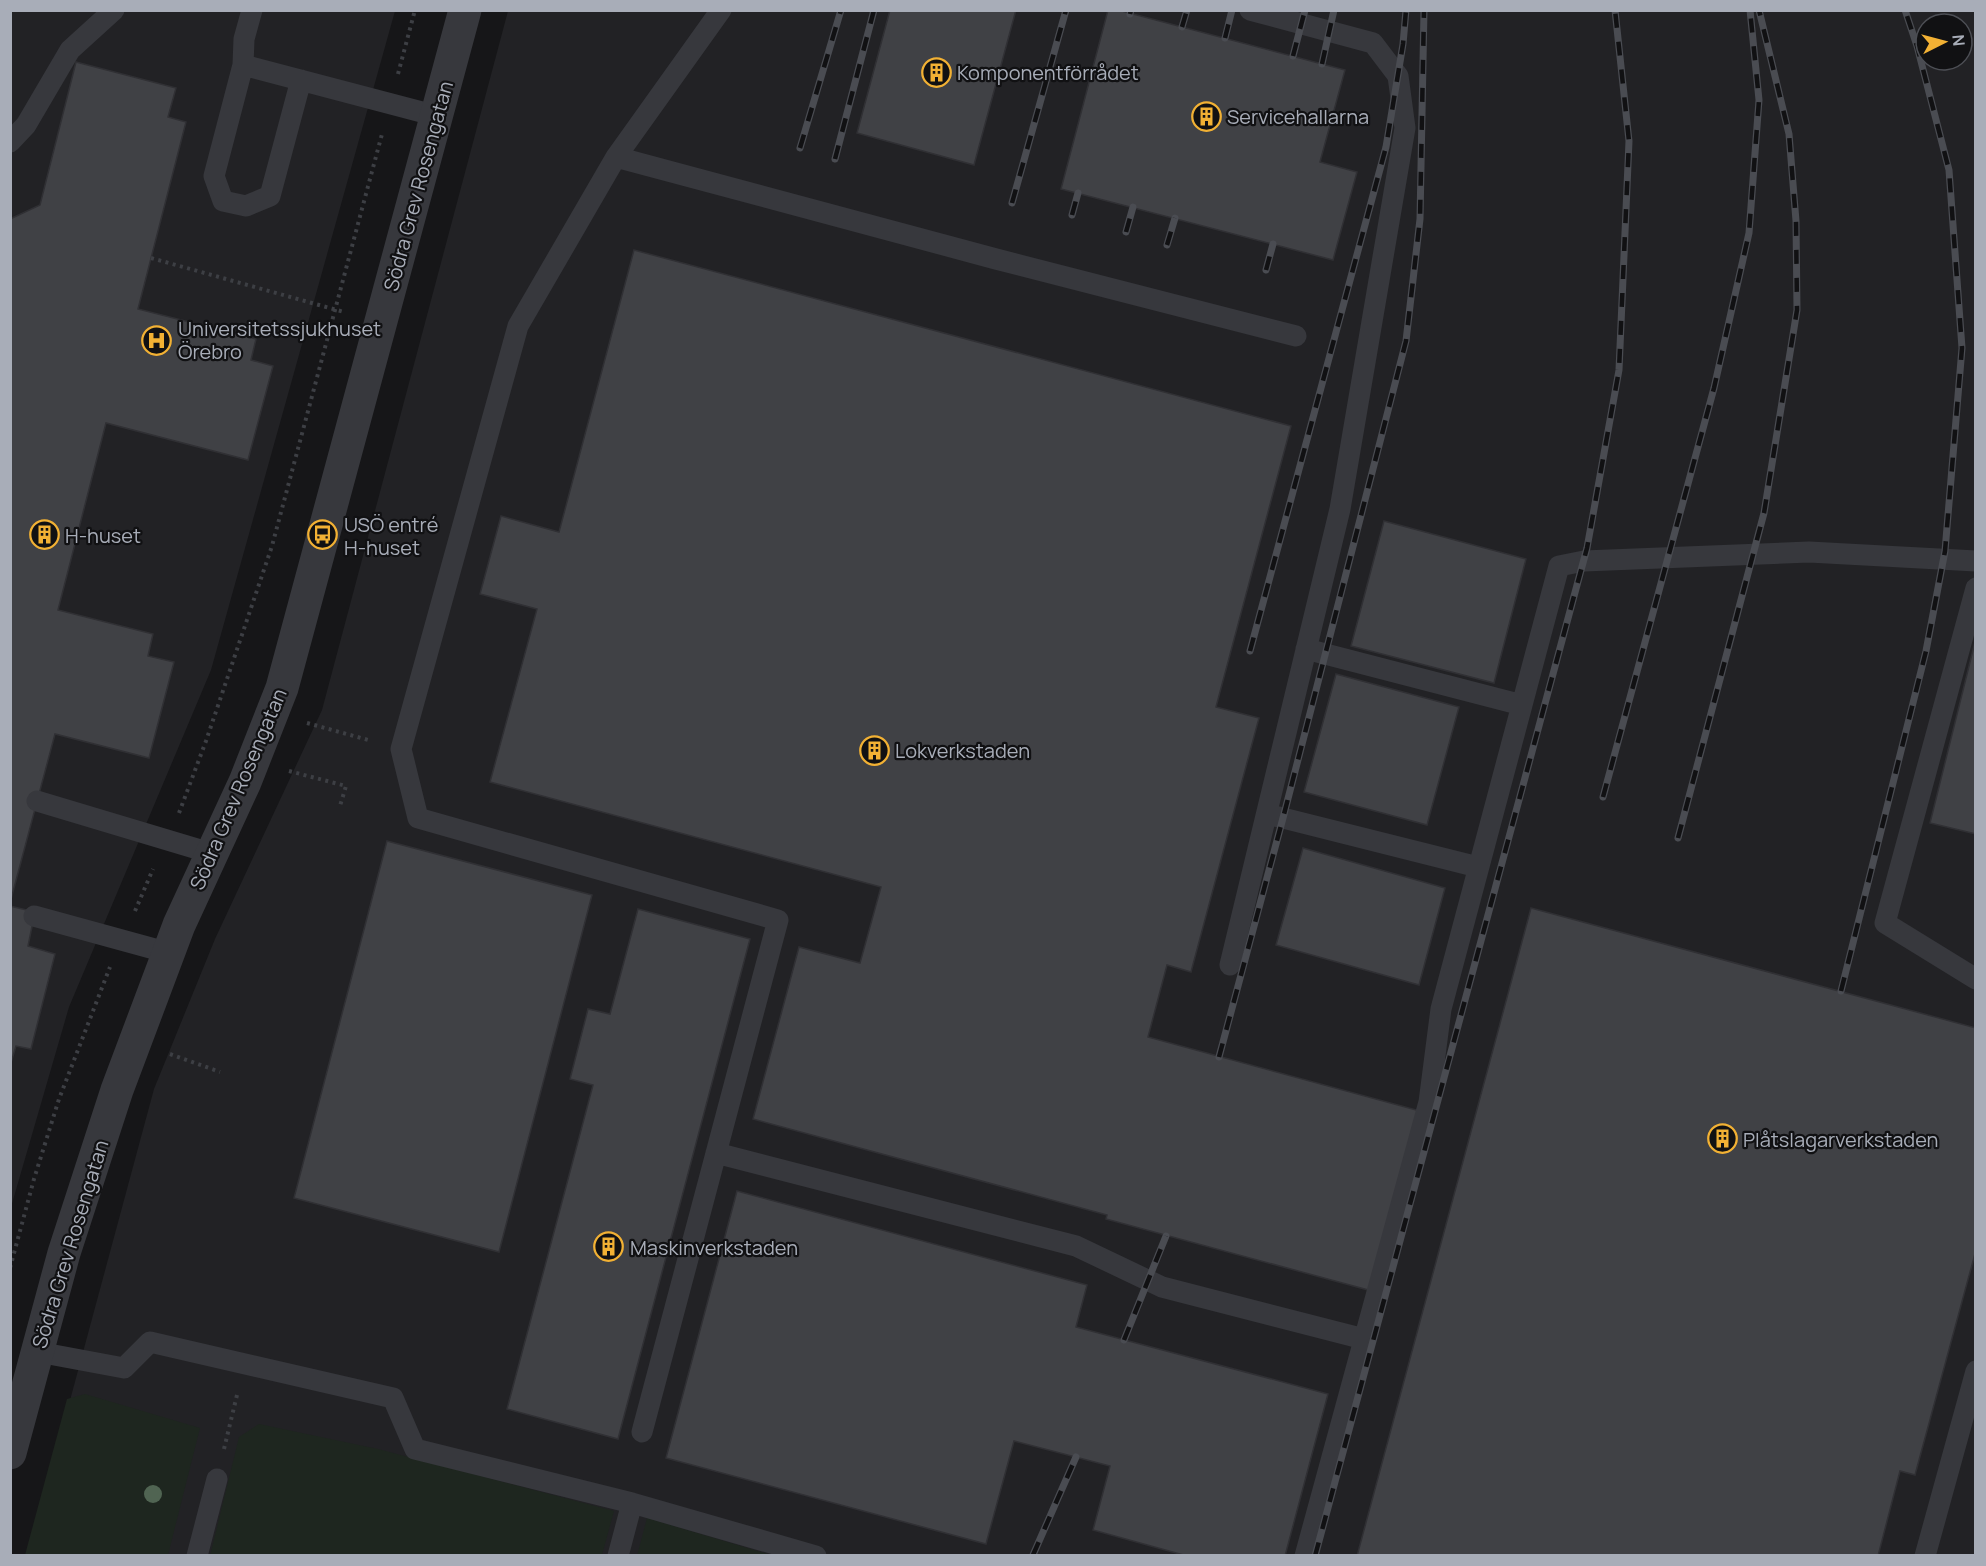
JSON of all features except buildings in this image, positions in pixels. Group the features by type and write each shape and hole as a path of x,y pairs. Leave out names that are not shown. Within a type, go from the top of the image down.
{"street":[{"name":"Södra Grev Rosengatan","path":"10,1453 64,1253 110,1112 179,925 214,854 282,688 465,10"}],"lane":[{"path":"10,142 26,125 70,50 114,10"},
{"path":"252,10 244,39 243,65 214,176 223,201 246,206 270,196 301,80"},
{"path":"642,1432 778,920 418,818 401,749 518,327 616,157 721,10"},
{"path":"1230,965 1340,509 1405,128 1398,76 1373,44 1250,10"},
{"path":"243,65 437,116"},
{"path":"616,157 996,259 1296,336"},
{"path":"1305,1556 1429,1102 1441,1009 1559,566 1584,561 1809,552 1976,561"},
{"path":"1976,588 1885,923 1976,979"},
{"path":"1306,649 1522,705"},
{"path":"37,801 214,854"},
{"path":"1267,814 1478,867"},
{"path":"34,916 169,953"},
{"path":"716,1153 1076,1246 1162,1287 1364,1339"},
{"path":"38,1352 124,1368 150,1342 393,1398 415,1449 632,1503 816,1556"},
{"path":"1925,1556 1976,1371"},
{"path":"197,1556 217,1479"},
{"path":"618,1556 632,1503"}],"path":[{"path":"10,1268 58,1100 122,940 191,782 272,546 415,10"},
{"path":"151,258 354,315"},
{"path":"303,722 401,749"},
{"path":"283,768 346,786 340,806"},
{"path":"161,1051 220,1072"},
{"path":"217,1479 244,1365"}],"shaded area":[{"name":"Universitetssjukhuset Örebro","path":"11,11 395,11 211,670 69,1007 11,1207"},
{"path":"508,11 1975,11 1975,1555 28,1556 154,1089 215,939 322,710"},
{"path":"85,1394 200,1428 168,1555 25,1555 67,1399"},
{"path":"259,1424 378,1449 614,1511 602,1555 210,1556 239,1437"},
{"path":"647,1518 771,1555 637,1556"}],"railway":[{"path":"800,148 841,10"},
{"path":"835,159 874,10"},
{"path":"1012,203 1066,10"},
{"path":"1130,14 1131,10"},
{"path":"1182,27 1187,10"},
{"path":"1225,38 1232,10"},
{"path":"1293,56 1305,10"},
{"path":"1322,64 1334,10"},
{"path":"1250,651 1386,147 1403,44 1406,10"},
{"path":"1219,1057 1406,341 1420,219 1424,10"},
{"path":"1315,1556 1587,548 1619,370 1629,141 1615,10"},
{"path":"1603,797 1714,388 1749,233 1759,100 1750,10"},
{"path":"1678,838 1764,513 1797,310 1796,221 1789,134 1759,10"},
{"path":"1841,991 1926,651 1945,551 1962,348 1949,170 1917,46 1905,10"},
{"path":"1072,215 1078,193"},
{"path":"1126,232 1133,207"},
{"path":"1167,245 1175,218"},
{"path":"1266,270 1273,244"},
{"path":"1124,1340 1166,1236"},
{"path":"1033,1555 1076,1457"}],"place":[{"name":"Komponentförrådet","path":"936,72"},
{"name":"Servicehallarna","path":"1206,116"},
{"name":"Universitetssjukhuset Örebro","path":"157,340"},
{"name":"H-huset","path":"44,535"},
{"name":"USÖ entré H-huset","path":"323,535"},
{"name":"Lokverkstaden","path":"874,750"},
{"name":"Plåtslagarverkstaden","path":"1722,1139"},
{"name":"Maskinverkstaden","path":"609,1247"}]}
